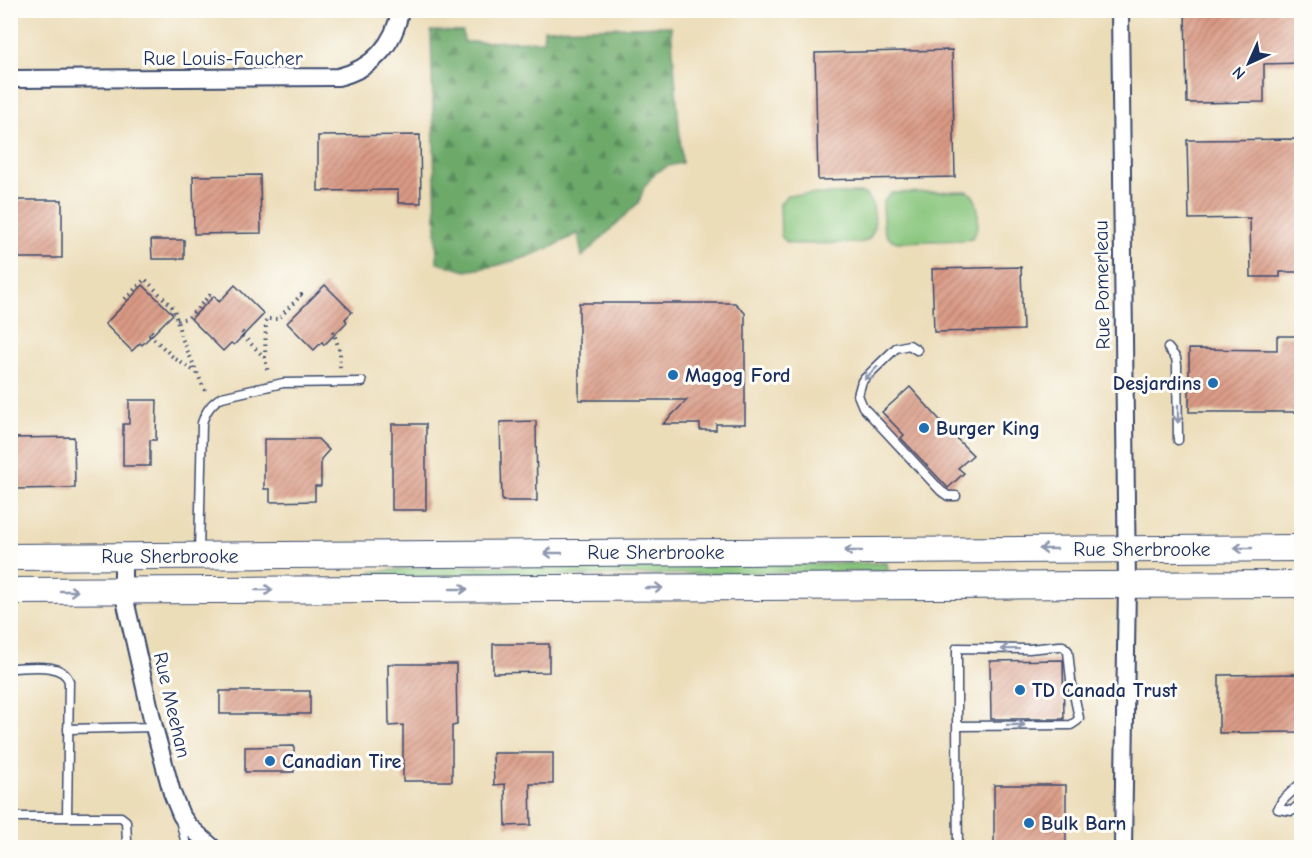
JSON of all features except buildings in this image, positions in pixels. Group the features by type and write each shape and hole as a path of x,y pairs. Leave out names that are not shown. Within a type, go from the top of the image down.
{"main road":[{"name":"Rue Sherbrooke","path":"10,557 1302,548"},
{"name":"Rue Sherbrooke","path":"10,591 1301,584"}],"street":[{"name":"Rue Louis-Faucher","path":"10,78 338,77 357,71 378,57 394,33 400,10"},
{"name":"Rue Pomerleau","path":"1120,10 1127,549 1123,848"},
{"name":"Rue Meehan","path":"123,557 123,591 154,727 175,802 189,826 213,848"}],"lane":[{"path":"917,350 909,345 896,348 862,381 858,395 863,407 941,491 948,496 956,496"},
{"path":"1168,348 1176,358 1178,365 1178,440"},
{"path":"199,557 202,423 211,405 222,397 289,383 362,382"},
{"path":"1301,584 1301,637"},
{"path":"957,726 1071,725 1077,722 1079,718 1068,651 1063,646 1029,649 957,648 957,726 958,848"},
{"path":"10,668 53,668 63,671 69,681 67,817"},
{"path":"68,729 154,727"},
{"path":"1302,782 1282,801 1278,809 1292,811 1302,802"},
{"path":"175,802 187,848"},
{"path":"10,817 124,818 127,824 127,841"}],"path":[{"path":"125,299 145,279 174,309 181,336 211,405"},
{"path":"177,320 188,318 210,295 213,297"},
{"path":"270,386 265,358 266,319 278,319 301,295 303,297"},
{"path":"151,331 153,333 150,335 174,358 197,372"},
{"path":"333,331 340,352 340,382"},
{"path":"242,332 244,334 242,336 265,358"}],"green space":[{"path":"671,26 682,163 668,166 655,173 644,187 639,202 582,257 578,233 552,247 495,266 466,271 437,263 431,31 463,32 464,42 543,41 544,29"},
{"path":"967,191 975,200 978,213 977,227 972,238 898,242 888,237 885,232 883,202 891,193"},
{"path":"863,193 871,202 875,222 868,240 860,243 794,244 786,242 781,236 780,204 787,195"},
{"path":"887,563 888,571 370,579 370,572 436,566"}],"place":[{"name":"Magog Ford","path":"673,375"},
{"name":"Desjardins","path":"1213,383"},
{"name":"Burger King","path":"924,428"},
{"name":"TD Canada Trust","path":"1020,690"},
{"name":"Canadian Tire","path":"270,761"},
{"name":"Bulk Barn","path":"1029,823"}]}
